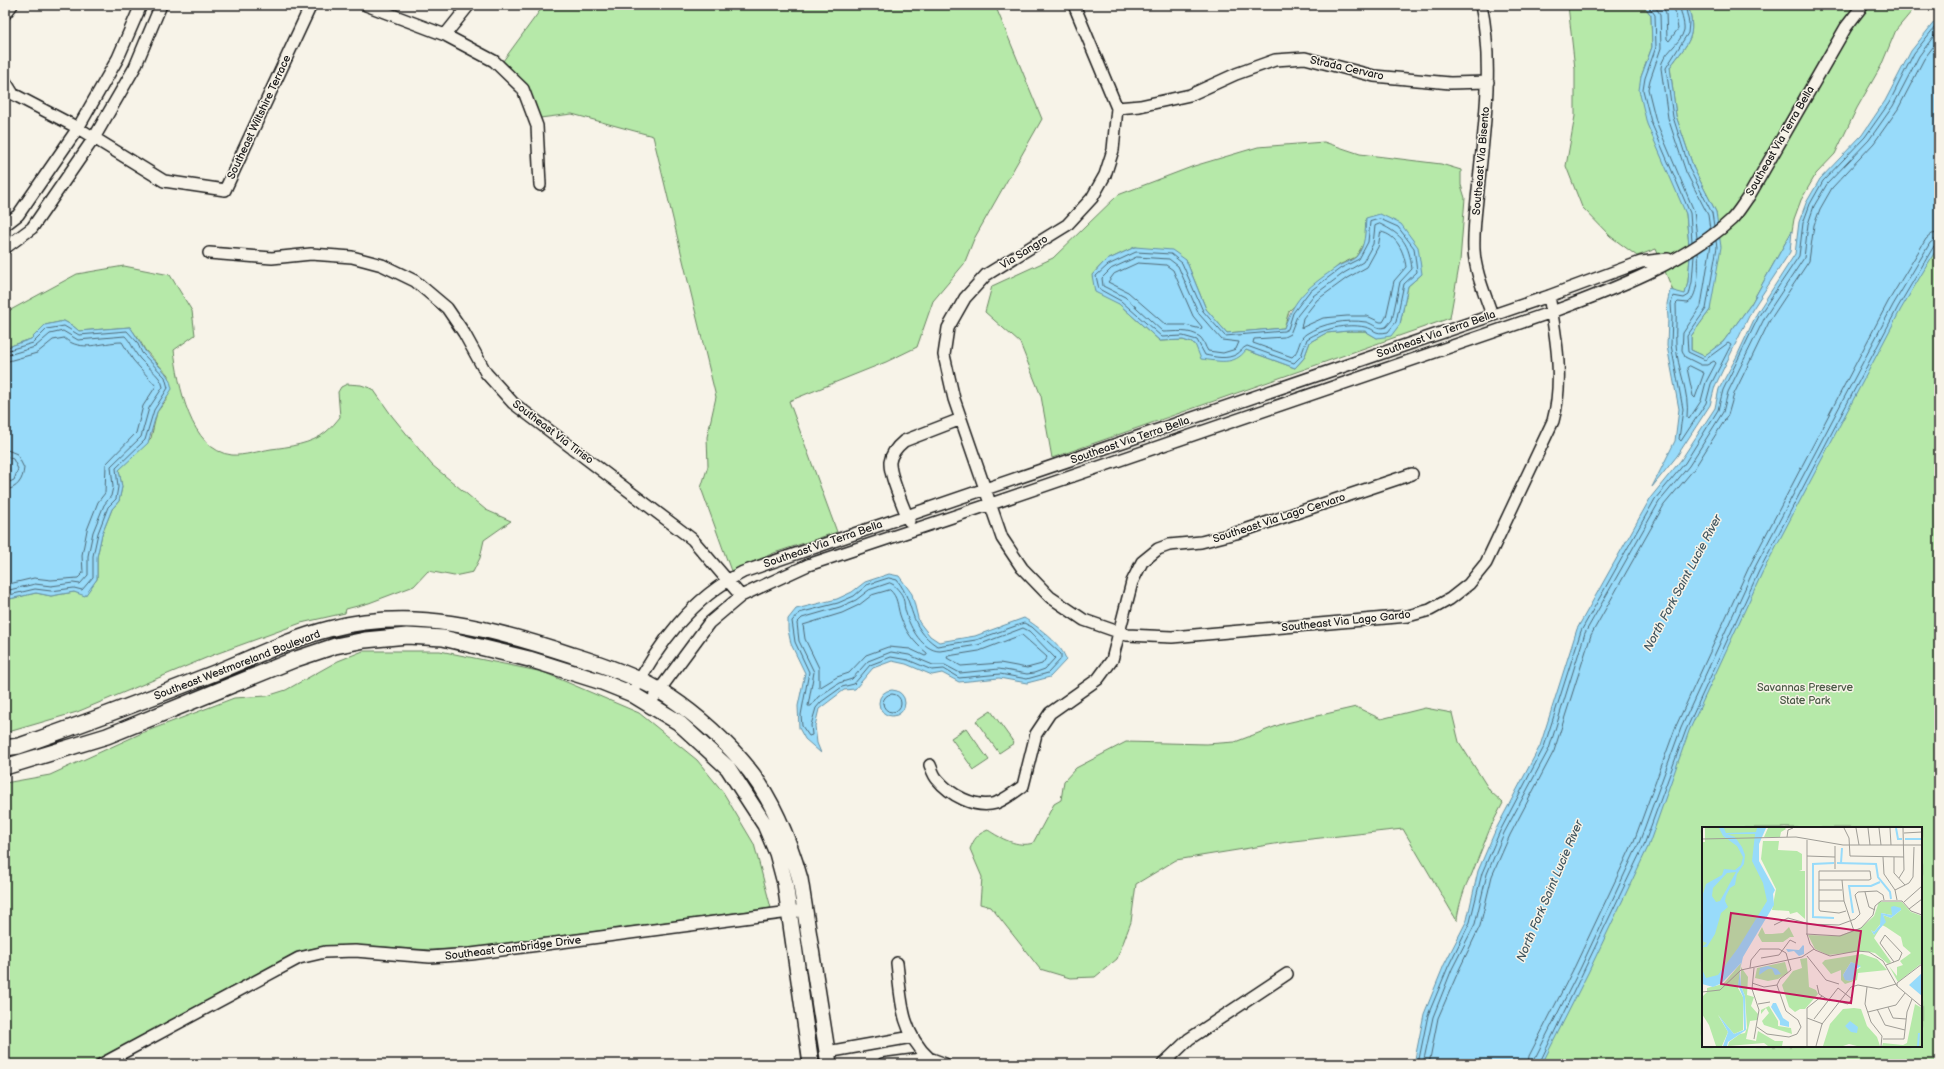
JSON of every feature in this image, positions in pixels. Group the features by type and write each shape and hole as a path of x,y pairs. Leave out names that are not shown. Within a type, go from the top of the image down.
{"street":[{"path":"5,14 12,5"},
{"path":"5,225 18,216 78,128 118,58 141,5"},
{"path":"5,248 32,228 94,138 135,67 161,5"},
{"name":"Southeast Wiltshire Terrace","path":"5,81 13,94 78,128 164,181 225,190 311,5"},
{"path":"366,5 444,35 494,61 523,89 537,126 540,185"},
{"path":"444,35 469,5"},
{"name":"Via Sangro","path":"990,504 948,376 944,355 948,328 965,298 986,275 1067,225 1092,198 1106,175 1113,150 1118,108 1074,5"},
{"name":"Southeast Via Bisento","path":"1481,5 1488,49 1488,82 1475,224 1474,251 1479,274 1492,315"},
{"name":"Southeast Via Terra Bella","path":"649,704 709,623 741,596 808,564 990,504 1552,312 1604,293 1676,258 1710,238 1732,219 1749,196 1846,27 1863,5"},
{"name":"Strada Cervaro","path":"1118,108 1140,106 1190,95 1236,74 1276,60 1298,58 1305,58 1374,76 1450,83 1488,82"},
{"name":"Southeast Via Tiriso","path":"209,253 272,258 311,254 352,257 382,265 415,281 447,308 464,333 486,373 513,403 692,539 741,596"},
{"name":"Southeast Via Terra Bella","path":"632,694 639,680 675,626 698,602 728,580 743,572 1549,296 1641,262 1676,258"},
{"name":"Southeast Via Lago Gardo","path":"990,504 1002,538 1022,568 1050,597 1084,620 1127,635 1172,637 1408,616 1430,610 1450,599 1469,584 1486,563 1553,421 1559,402 1559,381 1549,296"},
{"path":"912,530 894,478 890,461 896,448 904,441 961,419"},
{"name":"Southeast Via Lago Cervaro","path":"930,765 937,779 961,799 979,803 995,803 1012,794 1023,786 1036,734 1050,713 1098,679 1112,660 1132,582 1142,562 1158,549 1169,545 1201,542 1236,533 1412,474"},
{"name":"Southeast Westmoreland Boulevard","path":"5,748 19,746 106,716 289,642 329,629 364,622 407,619 442,621 474,626 534,642 609,667 658,690 702,722 742,761 760,786 779,819 800,879 825,1060"},
{"name":"Southeast Westmoreland Boulevard","path":"5,767 106,736 296,659 335,646 364,640 407,636 443,638 551,666 602,682 632,694 678,722 728,768 765,825 777,853 785,883 811,1064"},
{"name":"Southeast Cambridge Drive","path":"108,1063 299,958 325,952 355,951 430,957 471,954 805,910"},
{"path":"897,963 903,1010 912,1037 929,1058"},
{"path":"1163,1064 1189,1039 1287,974"},
{"path":"825,1060 912,1037"},
{"path":"883,1064 929,1058 945,1064"}],"green space":[{"path":"544,5 995,5 1042,119 974,239 964,264 933,301 917,347 886,362 789,401 837,532 774,553 731,571 701,488 708,466 707,437 716,397 653,136 572,114 540,118 526,84 503,61"},
{"path":"1568,5 1643,5 1651,15 1652,47 1641,77 1686,214 1690,256 1688,282 1685,295 1673,291 1656,249 1637,256 1610,236 1582,207 1566,166 1575,116 1575,69"},
{"path":"1688,5 1917,5 1896,30 1881,66 1857,108 1835,154 1816,174 1801,200 1794,219 1792,231 1751,304 1723,342 1704,356 1691,350 1691,336 1710,310 1716,212 1694,169 1676,116 1670,67 1690,39 1692,25"},
{"path":"1324,142 1360,154 1441,164 1461,170 1461,185 1465,198 1460,261 1450,318 1052,458 1041,396 1020,343 985,312 992,286 1053,258 1118,195 1194,166 1258,147","holes":["1366,218 1422,274 1408,286 1400,324 1377,338 1365,331 1326,333 1310,342 1304,358 1295,368 1246,350 1195,344 1183,340 1160,341 1119,304 1092,275 1105,261 1135,247 1186,260 1206,309 1227,333 1284,328 1289,311 1339,265 1356,257 1365,241"]},
{"name":"Savannas Preserve State Park","path":"1939,143 1939,1064 1493,1064"},
{"path":"124,266 170,275 192,311 195,335 174,350 176,364 183,397 196,429 206,442 218,451 232,455 241,455 292,446 314,439 328,430 340,417 338,392 341,387 347,384 361,385 373,389 392,416 432,465 486,510 511,521 484,540 480,558 473,572 454,576 428,571 414,586 369,603 346,609 345,613 301,623 213,655 77,712 5,733 5,600 36,593 51,596 74,592 85,595 97,579 97,557 102,534 112,509 119,501 122,487 119,470 151,438 157,412 167,399 168,375 145,350 130,327 79,331 64,321 45,325 31,339 5,348 5,313 77,274"},
{"path":"363,651 440,651 543,672 639,713 697,760 723,792 754,844 771,908 471,948 430,950 354,945 325,946 297,952 89,1064 5,1064 5,783 50,775 142,733 234,698 267,696 286,690 338,661"},
{"path":"1356,707 1381,719 1425,708 1452,713 1459,742 1490,791 1503,803 1491,826 1466,885 1457,921 1403,829 1293,841 1176,860 1136,884 1131,922 1117,959 1095,977 1070,978 1040,969 991,907 980,904 982,877 970,849 975,840 981,833 988,830 1015,843 1033,843 1054,804 1061,800 1064,781 1076,768 1126,742 1206,744 1235,742 1282,724"},
{"path":"991,711 1014,743 999,753 976,721"},
{"path":"966,728 989,760 974,770 951,738"}],"water":[{"path":"1643,5 1688,5 1691,16 1692,25 1690,39 1670,67 1676,116 1694,169 1716,212 1721,247 1710,310 1691,336 1691,350 1704,356 1723,342 1751,304 1792,231 1790,252 1752,310 1715,386 1710,405 1677,456 1652,487 1675,441 1679,409 1667,346 1667,304 1670,290 1685,294 1688,282 1690,256 1686,214 1647,124 1639,90 1641,77 1652,47 1651,15"},
{"name":"North Fork Saint Lucie River","path":"1939,16 1939,245 1901,309 1762,573 1689,731 1648,847 1588,973 1542,1064 1414,1064 1424,1014 1444,965 1467,920 1478,871 1496,829 1540,746 1577,629 1651,497 1681,460 1715,408 1719,389 1737,356 1757,313 1795,254 1799,222 1806,203 1820,179 1862,135 1885,101 1911,51"},
{"path":"1380,214 1401,224 1418,247 1422,274 1408,286 1400,324 1391,336 1377,338 1365,331 1326,333 1310,342 1304,358 1295,368 1246,350 1236,358 1226,361 1201,359 1195,344 1183,340 1160,341 1119,304 1095,292 1092,275 1105,261 1135,247 1172,250 1186,260 1206,309 1227,333 1284,328 1294,307 1305,292 1337,267 1356,257 1362,248 1366,218"},
{"path":"64,321 79,331 130,327 145,351 168,377 172,389 157,412 148,443 119,470 122,487 119,501 112,509 102,534 97,557 97,579 85,596 74,592 51,596 36,593 5,600 5,480 9,469 5,461 5,348 31,339 45,325"},
{"path":"889,574 899,576 912,594 919,622 930,636 939,642 975,636 1024,618 1055,642 1064,654 1066,660 1050,677 1027,683 999,678 959,682 942,673 932,675 906,664 892,661 873,668 855,689 844,690 819,709 815,726 817,743 821,753 805,739 799,728 798,706 805,673 791,644 788,630 788,619 796,609 837,599 852,592 865,582"},
{"path":"892,690 901,694 905,703 901,712 892,716 883,712 879,703 883,694"}]}
